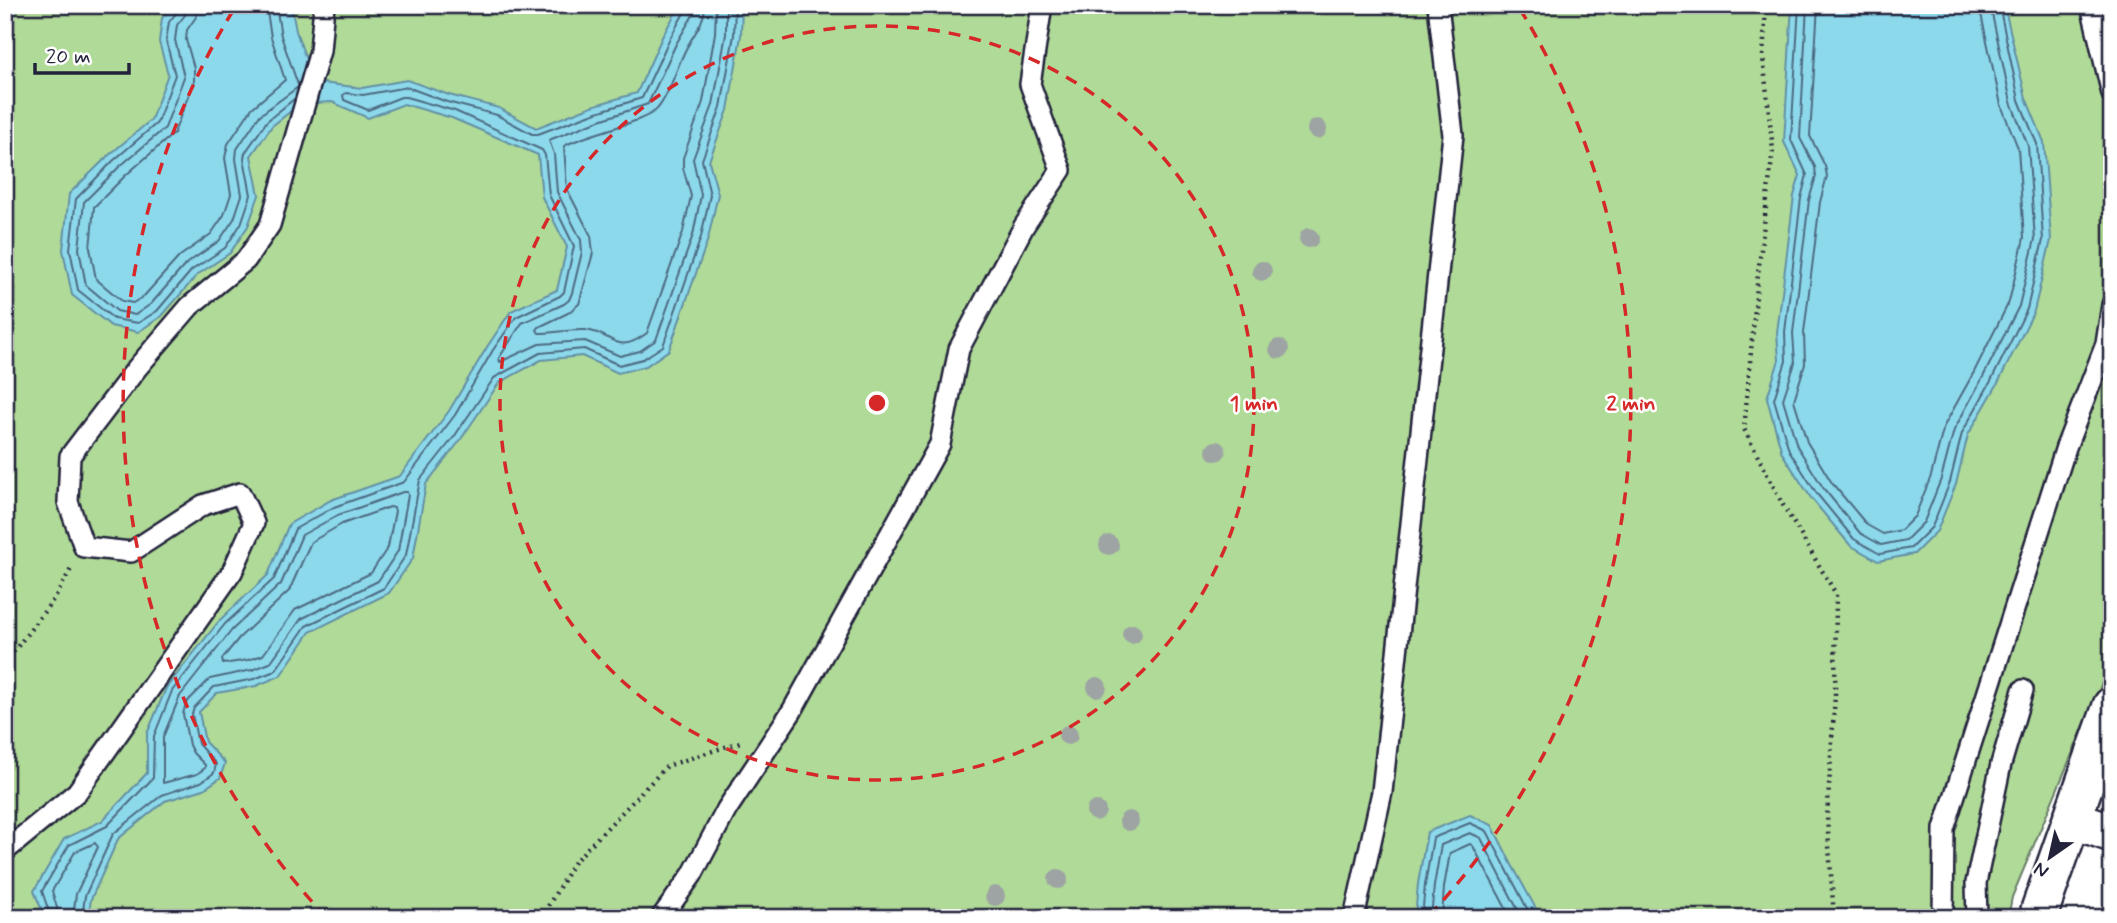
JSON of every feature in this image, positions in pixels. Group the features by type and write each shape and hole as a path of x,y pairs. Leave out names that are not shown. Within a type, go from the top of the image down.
{"street":[{"path":"2040,918 2040,910 2112,706"},
{"path":"2072,819 2112,833"}],"lane":[{"path":"5,851 77,792 232,572 254,523 240,493 203,505 131,552 84,547 68,502 70,456 136,368 190,306 246,260 270,225 320,51 324,5"},
{"path":"661,918 692,875 727,809 792,711 940,443 959,349 1024,226 1061,170 1030,84 1042,5"},
{"path":"1354,918 1382,792 1453,135 1438,5"},
{"path":"2091,5 2112,93"},
{"path":"1943,918 1944,829 2066,447 2106,344 2112,305"},
{"path":"1977,918 1976,883 2001,764 2023,690"}],"path":[{"path":"1766,5 1763,57 1773,150 1744,429 1783,505 1836,594 1835,694 1827,817 1835,918"},
{"path":"5,663 56,596 84,547"},
{"path":"541,918 574,862 667,766 780,729"}],"green space":[{"path":"5,5 2112,5 2112,659 2012,897 2008,918 5,918"}],"water":[{"path":"173,5 291,5 296,31 314,82 362,88 407,80 449,95 499,108 536,128 592,106 637,93 662,37 680,5 742,5 741,36 728,110 709,161 718,194 708,239 669,350 646,366 618,373 582,356 541,360 499,383 459,442 426,484 413,558 389,593 310,632 280,676 256,686 217,693 199,712 205,742 225,763 220,778 204,789 165,801 118,839 91,899 88,918 45,918 34,891 64,839 102,821 147,773 147,734 166,688 220,620 268,575 289,524 331,500 400,476 449,411 511,311 557,290 567,247 542,197 538,155 452,118 404,104 368,118 332,102 300,104 272,126 251,156 259,195 248,226 230,253 197,275 162,316 138,332 111,326 72,295 63,250 69,194 151,120 168,74 159,42 162,18"},
{"path":"1792,5 2004,5 2026,98 2044,142 2051,240 2034,311 1997,385 1968,435 1956,484 1937,531 1914,554 1878,561 1850,545 1811,498 1782,453 1767,398 1779,360 1777,333 1794,196 1800,175 1784,142"},
{"path":"1470,815 1492,825 1541,918 1415,918 1427,832"}]}
